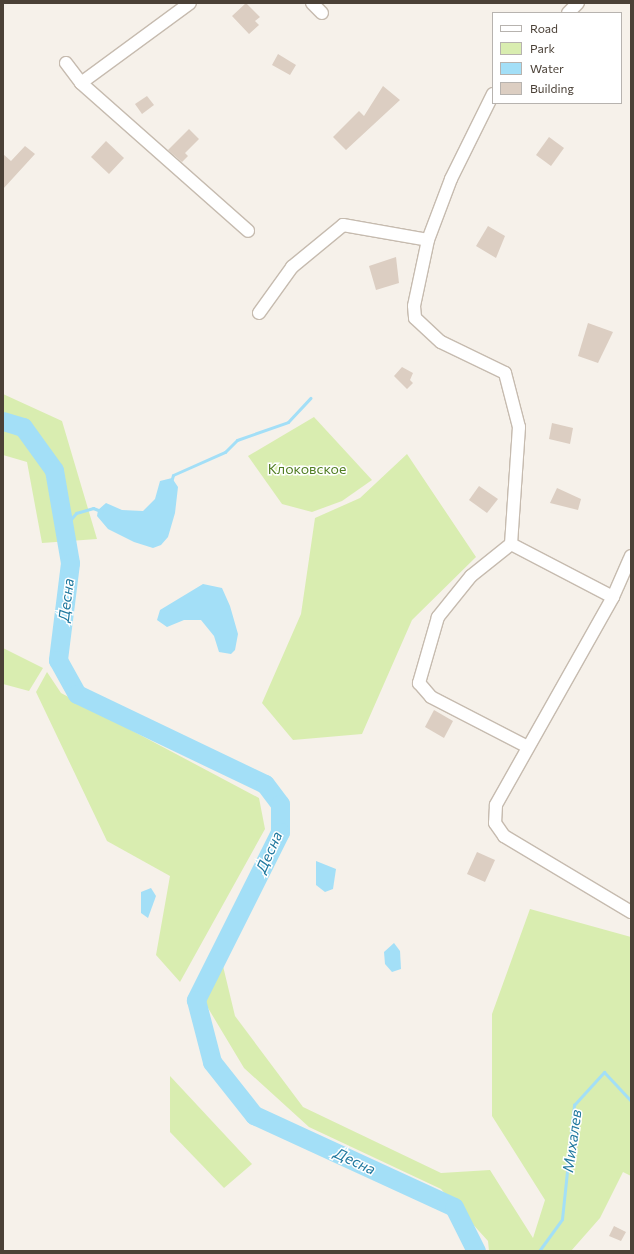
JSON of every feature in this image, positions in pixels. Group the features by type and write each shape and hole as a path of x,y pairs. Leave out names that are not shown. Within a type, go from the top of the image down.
{"street":[{"path":"82,83 190,3"},
{"path":"312,3 322,13"},
{"path":"569,12 578,3"},
{"path":"66,63 82,83 248,231"},
{"path":"492,96 450,179 428,240 417,282 415,318 441,342 505,373 519,427 511,544 471,576 438,616 419,682 431,697 528,747"},
{"path":"259,313 292,267 343,225 428,240"},
{"path":"511,544 613,597"},
{"path":"631,558 613,597 496,805 495,823 504,836 631,912"}],"green space":[{"path":"3,394 62,421 97,539 42,543 27,462 3,455"},
{"name":"Клоковское","path":"314,417 372,480 342,501 312,512 282,504 248,456"},
{"path":"407,454 476,557 412,620 362,734 293,740 262,703 301,614 315,518 360,498"},
{"path":"3,648 43,668 29,691 3,684"},
{"path":"47,672 61,693 259,798 265,829 180,982 156,955 170,876 107,841 36,692"},
{"path":"530,909 631,937 631,1176 623,1172 600,1218 571,1251 489,1251 488,1241 441,1189 309,1127 244,1068 202,998 223,966 235,1016 303,1107 441,1173 490,1170 533,1238 545,1200 492,1116 492,1014"},
{"path":"170,1076 252,1164 224,1188 170,1132"}],"water":[{"path":"172,478 178,487 175,513 168,537 161,545 153,548 134,542 108,529 97,516 98,510 106,503 122,510 143,511 155,499 160,481"},
{"path":"203,584 222,588 230,606 238,634 235,650 231,654 219,652 214,636 201,620 184,620 167,627 157,620 160,610"},
{"path":"316,861 336,869 333,889 325,892 316,885"},
{"path":"151,888 156,896 148,918 141,913 141,892"},
{"path":"394,943 400,951 401,969 392,972 385,964 384,952"}],"building":[{"path":"246,3 260,17 255,21 259,25 249,34 232,16"},
{"path":"278,54 296,65 290,75 272,65"},
{"path":"383,86 400,100 346,150 333,137 359,111 364,116"},
{"path":"147,96 154,105 142,114 135,104"},
{"path":"189,129 199,139 185,153 188,156 182,162 168,150"},
{"path":"549,137 564,148 551,166 536,155"},
{"path":"106,141 124,158 109,174 91,157"},
{"path":"25,146 35,154 3,189 3,154 11,161"},
{"path":"488,226 505,236 496,258 476,246"},
{"path":"396,257 399,283 376,290 369,266"},
{"path":"588,323 613,332 598,363 578,356"},
{"path":"402,367 413,373 410,380 413,383 407,389 394,376"},
{"path":"552,423 573,428 570,444 549,439"},
{"path":"479,486 498,499 487,513 469,500"},
{"path":"557,488 581,499 578,510 550,503"},
{"path":"434,710 453,721 444,738 425,727"},
{"path":"477,852 495,860 485,882 467,874"},
{"path":"614,1226 626,1232 621,1241 609,1236"}],"waterway":[{"path":"171,482 173,475 225,452 237,440 288,422 310,398"},
{"name":"Десна","path":"3,421 23,427 54,470 70,563 58,660 77,694 265,784 280,804 280,832 196,1000 212,1062 254,1115 454,1207 476,1251"},
{"path":"66,525 76,513 93,508 101,511"},
{"name":"Михалев","path":"539,1251 562,1219 574,1105 604,1072 631,1101"}]}
